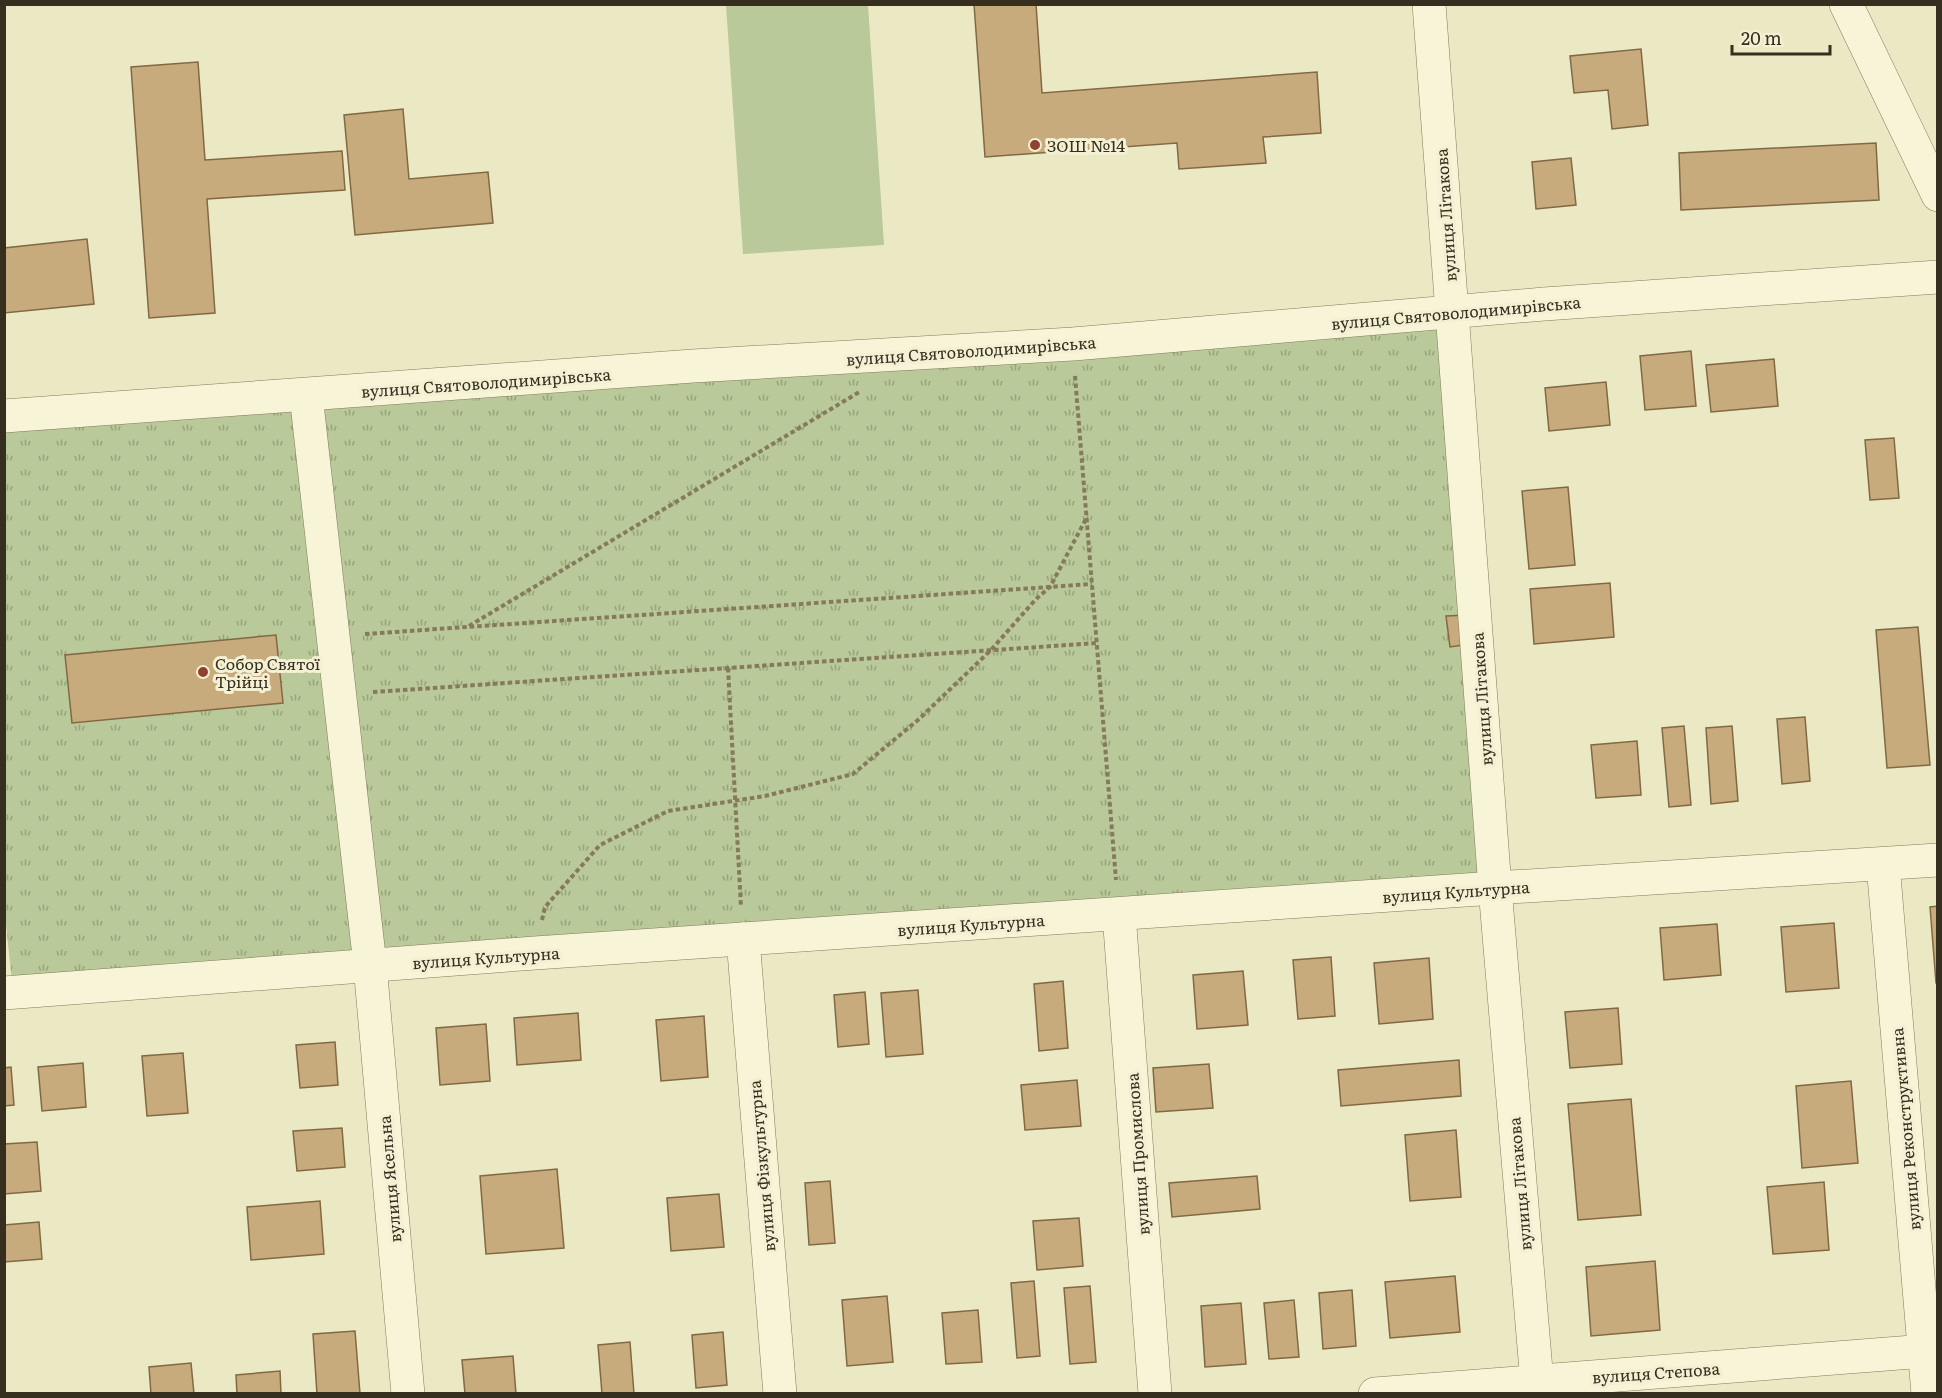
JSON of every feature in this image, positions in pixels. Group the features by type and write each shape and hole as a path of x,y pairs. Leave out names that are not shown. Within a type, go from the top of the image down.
{"street":[{"name":"вулиця Літакова","path":"1429,4 1495,888 1537,1387"},
{"path":"1846,4 1938,195"},
{"name":"вулиця Святоволодимирівська","path":"4,416 682,367 1073,344 1452,311 1938,277"},
{"name":"вулиця Ясельна","path":"306,395 370,965 408,1394"},
{"name":"вулиця Культурна","path":"4,993 535,953 1938,860"},
{"name":"вулиця Реконструктивна","path":"1883,864 1930,1351 1928,1394"},
{"name":"вулиця Промислова","path":"1119,914 1155,1394"},
{"name":"вулиця Фізкультурна","path":"743,939 780,1394"},
{"name":"вулиця Степова","path":"1375,1394 1537,1387 1930,1351"}],"path":[{"path":"1073,344 1119,914"},
{"path":"467,627 866,388"},
{"path":"535,953 545,907 600,844 668,811 736,801 853,774 918,720 991,650 1036,599 1050,587 1087,517"},
{"path":"333,636 1092,584"},
{"path":"340,695 1096,643"},
{"path":"728,668 743,939"}],"green space":[{"path":"726,5 868,5 884,245 743,254"},
{"path":"1453,311 1495,888 13,992 4,904 4,416"}],"building":[{"path":"974,4 1036,4 1042,93 1317,72 1321,133 1263,137 1266,163 1179,169 1177,143 985,157"},
{"path":"1641,49 1648,125 1612,129 1608,90 1574,93 1570,56"},
{"path":"198,62 205,160 342,151 345,190 207,199 215,313 149,318 131,67"},
{"path":"403,109 409,179 488,172 493,223 355,235 344,115"},
{"path":"1876,143 1879,200 1681,210 1679,153"},
{"path":"1571,158 1576,205 1536,209 1532,162"},
{"path":"87,239 94,304 4,313 4,248"},
{"path":"1691,351 1696,406 1645,410 1640,356"},
{"path":"1774,359 1778,406 1711,412 1706,365"},
{"path":"1606,382 1610,425 1549,431 1545,388"},
{"path":"1894,438 1899,498 1870,500 1865,440"},
{"path":"1568,487 1575,565 1529,569 1522,491"},
{"path":"1610,583 1614,637 1534,644 1530,589"},
{"path":"1468,615 1470,644 1450,647 1446,616"},
{"path":"1918,627 1930,765 1887,768 1876,630"},
{"path":"276,635 283,703 72,723 65,655"},
{"path":"1805,717 1810,781 1782,784 1777,719"},
{"path":"1684,726 1691,805 1669,807 1662,728"},
{"path":"1732,726 1738,801 1711,804 1706,728"},
{"path":"1637,741 1641,795 1596,798 1591,745"},
{"path":"1938,906 1938,983 1936,983 1930,907"},
{"path":"1834,923 1839,988 1786,992 1781,927"},
{"path":"1717,924 1721,975 1664,980 1660,928"},
{"path":"1331,957 1335,1016 1298,1019 1293,960"},
{"path":"1429,958 1433,1019 1379,1024 1374,963"},
{"path":"1243,971 1248,1025 1197,1029 1193,975"},
{"path":"1063,981 1068,1048 1039,1051 1034,984"},
{"path":"918,990 923,1054 886,1057 881,993"},
{"path":"865,992 869,1044 838,1047 834,995"},
{"path":"1618,1008 1622,1064 1570,1068 1565,1012"},
{"path":"578,1013 581,1060 517,1065 514,1018"},
{"path":"704,1016 708,1077 661,1081 656,1020"},
{"path":"486,1024 490,1081 440,1085 436,1028"},
{"path":"335,1042 338,1085 300,1088 296,1045"},
{"path":"183,1053 188,1113 147,1116 142,1056"},
{"path":"1459,1060 1461,1096 1341,1106 1338,1070"},
{"path":"83,1063 86,1107 42,1111 38,1067"},
{"path":"1209,1064 1213,1108 1156,1112 1153,1068"},
{"path":"11,1067 14,1105 4,1106 4,1068"},
{"path":"1077,1080 1081,1126 1025,1130 1021,1085"},
{"path":"1851,1081 1858,1163 1802,1168 1796,1086"},
{"path":"1631,1099 1641,1215 1578,1220 1568,1104"},
{"path":"342,1128 345,1167 297,1171 293,1131"},
{"path":"1456,1130 1461,1197 1410,1201 1405,1135"},
{"path":"37,1142 41,1191 4,1194 4,1144"},
{"path":"557,1169 564,1248 486,1254 480,1176"},
{"path":"1257,1176 1260,1209 1172,1217 1169,1183"},
{"path":"830,1181 835,1243 809,1245 805,1183"},
{"path":"1824,1182 1829,1250 1773,1254 1767,1187"},
{"path":"719,1194 724,1247 671,1251 667,1198"},
{"path":"320,1201 324,1254 251,1260 247,1207"},
{"path":"1079,1218 1083,1266 1037,1270 1033,1221"},
{"path":"39,1222 42,1259 4,1262 4,1225"},
{"path":"1655,1261 1660,1330 1591,1336 1586,1267"},
{"path":"1455,1276 1460,1332 1390,1338 1385,1282"},
{"path":"1034,1281 1040,1356 1017,1358 1011,1283"},
{"path":"1090,1286 1096,1362 1070,1364 1064,1288"},
{"path":"1352,1290 1356,1346 1323,1349 1319,1293"},
{"path":"887,1296 893,1362 847,1366 842,1300"},
{"path":"1294,1300 1299,1357 1269,1359 1264,1303"},
{"path":"1241,1303 1246,1364 1205,1367 1201,1306"},
{"path":"978,1310 982,1362 946,1364 942,1313"},
{"path":"355,1331 360,1394 317,1394 313,1334"},
{"path":"723,1332 727,1385 696,1388 692,1335"},
{"path":"630,1342 634,1394 602,1394 598,1345"},
{"path":"513,1356 516,1394 465,1394 462,1360"},
{"path":"191,1363 194,1394 151,1394 149,1367"},
{"path":"280,1371 281,1394 237,1394 236,1375"}],"place":[{"name":"ЗОШ №14","path":"1035,145"},
{"name":"Собор Святої Трійці","path":"203,672"}]}
